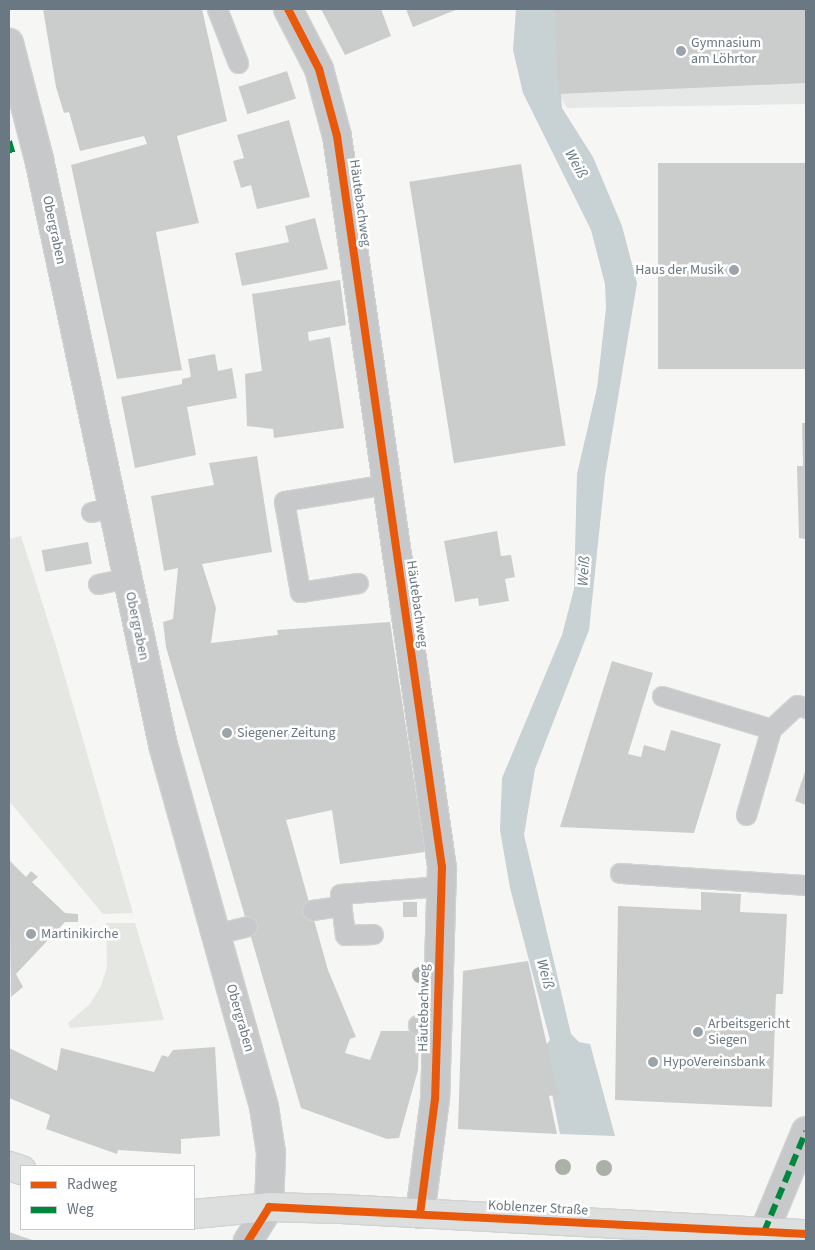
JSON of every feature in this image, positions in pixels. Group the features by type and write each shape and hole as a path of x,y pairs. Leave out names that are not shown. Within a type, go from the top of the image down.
{"main road":[{"name":"Koblenzer Straße","path":"195,1214 269,1207 420,1214 629,1233 764,1232 806,1234"}],"street":[{"name":"Häutebachweg","path":"288,9 319,69 337,136 388,484 441,886 427,1025 435,1099 420,1214"},
{"name":"Obergraben","path":"9,43 39,159 101,510 126,578 163,745 264,1107 271,1153 269,1207"},
{"path":"764,1232 806,1131"},
{"path":"248,1241 269,1207"}],"lane":[{"path":"217,9 238,63"},
{"path":"358,583 300,592 284,501 388,484"},
{"path":"98,584 126,578"},
{"path":"662,696 771,729"},
{"path":"746,815 771,729 797,705 806,708"},
{"path":"620,873 806,884"},
{"path":"373,934 345,935 340,894 441,886"},
{"path":"312,910 342,906"},
{"path":"216,934 247,926"}],"shaded area":[{"name":"Gymnasium am Löhrtor","path":"554,9 806,9 806,104 567,108 559,94"},
{"path":"21,536 56,646 133,913 103,914 9,801 9,539"},
{"path":"106,923 135,923 164,1020 70,1028 68,1023 90,1004 101,986 107,967"}],"water":[{"name":"Weiß","path":"516,9 554,9 562,108 593,157 622,226 637,283 605,476 589,630 535,769 524,835 571,1034 579,1042 590,1044 615,1136 560,1134 543,1049 550,1040 510,888 500,830 502,778 562,635 574,589 577,474 597,388 606,308 605,284 591,230 523,93 513,50"}],"building":[{"path":"43,9 202,9 227,121 177,136 199,223 156,232 182,370 117,379 71,165 147,144 144,136 80,151 69,112 64,113 56,87"},
{"path":"321,9 381,9 391,36 345,55"},
{"path":"406,9 458,9 413,27"},
{"name":"Gymnasium am Löhrtor","path":"554,9 806,9 806,83 559,94"},
{"path":"287,71 296,99 247,114 238,87"},
{"path":"289,120 310,197 257,209 251,185 241,188 233,161 244,158 237,135"},
{"name":"Haus der Musik","path":"658,163 806,163 806,369 658,369"},
{"path":"521,164 566,445 454,463 409,182"},
{"path":"315,218 328,269 242,286 235,253 289,242 285,226"},
{"path":"340,280 346,325 308,332 309,341 330,337 344,428 274,438 273,429 247,426 245,374 262,371 252,294"},
{"path":"215,354 218,371 232,368 237,398 187,407 196,455 135,468 121,397 182,384 182,379 191,377 188,359"},
{"path":"802,423 806,423 806,539 799,538 797,466 803,466"},
{"path":"257,456 272,552 202,564 216,608 211,643 278,635 277,630 390,622 425,852 340,864 332,810 286,820 328,970 356,1037 350,1039 345,1053 370,1060 381,1031 419,1031 418,1070 399,1138 387,1139 301,1108 166,647 163,622 173,619 178,568 164,571 151,496 214,485 209,463"},
{"path":"497,531 501,556 511,555 515,577 505,579 509,601 479,606 478,598 455,602 444,541"},
{"path":"88,542 92,564 46,572 42,550"},
{"path":"612,661 653,673 628,754 641,757 644,745 665,751 671,730 721,744 694,833 560,827"},
{"path":"806,769 806,805 795,801"},
{"name":"Martinikirche","path":"9,860 26,877 31,871 38,877 32,882 65,913 78,914 78,922 65,922 16,974 23,987 11,997"},
{"path":"701,892 741,894 740,912 787,914 783,994 776,994 772,1107 615,1100 618,906 701,910"},
{"path":"403,902 417,902 417,917 403,917"},
{"path":"528,961 558,1094 549,1096 557,1134 458,1129 463,971"},
{"path":"215,1047 220,1136 181,1139 181,1154 118,1150 117,1154 46,1129 50,1115 9,1098 9,1048 57,1071 61,1048 154,1072 162,1055 168,1057 173,1050"},
{"path":"9,1232 35,1241 9,1241"}],"marked path":[{"path":"9,141 13,155"},
{"path":"764,1232 806,1131"}],"cycle path":[{"path":"288,9 319,69 337,136 442,867 435,1099 420,1214"},
{"path":"248,1241 269,1207 806,1234"}],"place":[{"name":"Gymnasium am Löhrtor","path":"681,51"},
{"name":"Haus der Musik","path":"734,270"},
{"name":"Siegener Zeitung","path":"227,733"},
{"name":"Martinikirche","path":"31,934"},
{"name":"Arbeitsgericht Siegen","path":"698,1032"},
{"name":"HypoVereinsbank","path":"653,1062"}]}
